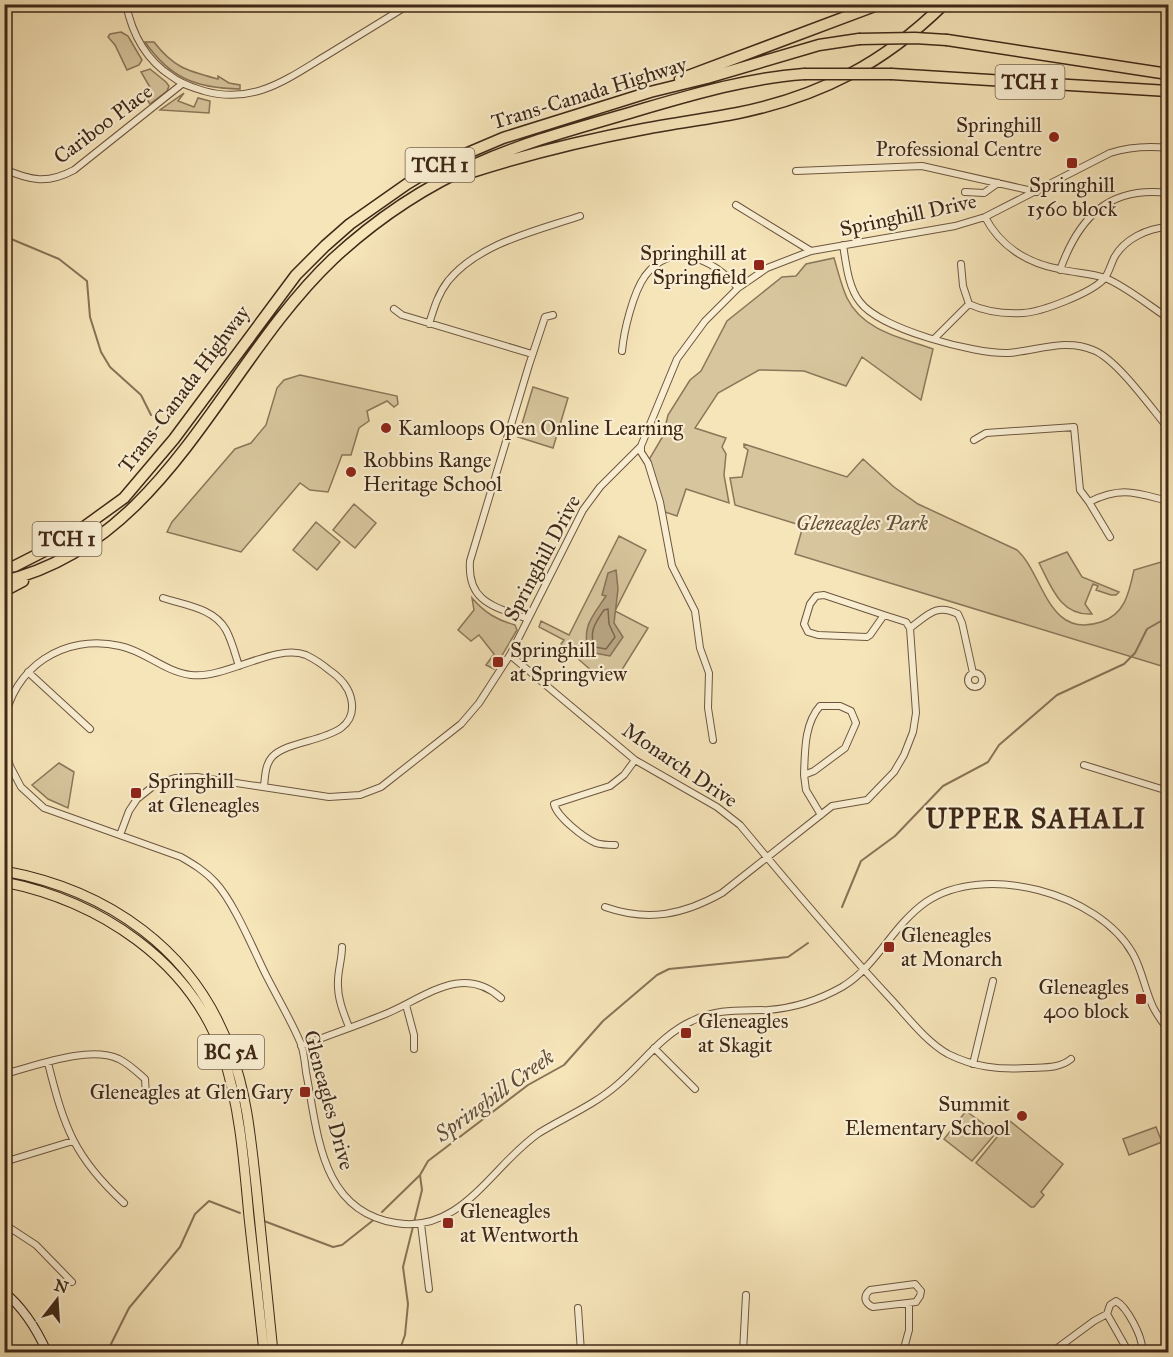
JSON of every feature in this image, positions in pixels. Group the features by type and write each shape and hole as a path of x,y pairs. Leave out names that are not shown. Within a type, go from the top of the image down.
{"highway":[{"path":"650,92 703,69 880,4"},
{"path":"443,182 511,160 579,142 739,113 818,90 871,64 922,26 944,4"},
{"name":"Trans-Canada Highway","path":"4,568 15,566 66,540 124,498 174,439 296,275 325,246 378,203 437,166 503,138 650,92 819,45 859,39 947,40 1168,74"},
{"name":"Trans-Canada Highway","path":"4,581 48,568 104,535 132,511 184,449 281,318 332,260 387,215 474,165 507,151 592,124 707,92 777,76 848,72 1168,91"},
{"path":"4,591 48,568"}],"main road":[{"name":"BC 5A","path":"4,871 56,884 84,895 112,908 138,925 184,970 213,1012 232,1052 247,1116 273,1353"},
{"name":"BC 5A","path":"4,882 80,904 131,934 160,959 205,1016 222,1054 238,1117 264,1353"},
{"path":"4,1292 30,1320 47,1353"}],"street":[{"path":"126,4 130,26 145,53 164,72 183,84 219,95 243,95 276,85 406,5"},
{"name":"Cariboo Place","path":"4,169 20,176 39,180 58,179 74,170 183,84"},
{"name":"Springhill Drive","path":"120,835 129,811 137,799 156,784 175,778 198,777 329,797 360,795 381,788 461,724 479,703 510,655 583,510 600,487 641,446 677,358 705,321 738,288 767,268 811,251 955,226 985,217 1110,153 1126,148 1148,146 1168,148"},
{"path":"796,171 922,166 1037,192"},
{"path":"965,192 984,194 998,183"},
{"path":"1060,270 1074,236 1088,218 1104,206 1128,195 1156,191 1168,193"},
{"path":"736,205 811,251"},
{"path":"429,324 436,300 447,282 462,267 503,242 526,232 580,216"},
{"path":"985,217 998,238 1010,248 1043,266 1104,278 1168,318"},
{"path":"969,304 992,312 1026,313 1087,291 1104,278 1124,245 1146,232 1168,227"},
{"path":"843,245 852,285 859,301 872,313 888,322 934,339 964,349 986,353 1010,353 1064,344 1080,345 1095,350 1111,361 1168,428"},
{"path":"622,351 624,336 641,283 655,266 670,258 691,256 709,262 727,275 738,288"},
{"path":"961,264 963,286 969,304"},
{"path":"934,339 969,304"},
{"path":"394,309 402,315 429,324 532,354"},
{"path":"528,620 495,609 488,604 471,582 469,572 470,561 532,354 545,318 553,315"},
{"path":"974,440 986,433 1074,427 1080,490 1110,537"},
{"path":"641,446 641,452 660,502 672,566 695,611 700,648 709,673 708,708 713,740"},
{"path":"1089,502 1120,491 1168,501"},
{"path":"605,907 622,914 642,915 677,913 702,904 722,893 832,807 867,800 894,772 913,732 916,713 910,628 906,622 824,595 816,596 810,604 804,624 808,632 818,635 867,637 884,615"},
{"path":"163,598 210,613 218,619 226,630 239,666"},
{"path":"910,628 933,610 946,608 958,614 973,673"},
{"path":"4,724 13,692 28,672 50,653 72,645 98,643 122,646 173,671 192,675 217,674 283,653 304,654 322,664 339,678 346,688 352,700 348,720 340,729 328,735 282,750 273,756 268,763 264,787"},
{"name":"Monarch Drive","path":"510,655 635,760 717,807 740,825 864,970 927,1037 946,1053 973,1064 1006,1069 1054,1067 1065,1064 1071,1059"},
{"path":"28,672 90,729"},
{"path":"804,774 814,771 845,748 856,723 851,711 840,706 826,705 820,706 812,715 805,749 804,774 806,790 821,815"},
{"name":"Gleneagles Drive","path":"4,746 9,766 21,787 44,807 181,857 199,867 217,883 301,1046 320,1143 332,1179 344,1196 357,1208 372,1217 397,1223 421,1224 445,1217 465,1204 538,1134 605,1095 654,1048 690,1021 738,1009 767,1010 795,1006 818,999 843,986 864,970 905,919 929,900 956,888 989,883 1020,887 1062,898 1088,909 1112,928 1133,954 1154,1009 1168,1030"},
{"path":"615,845 598,844 582,834 556,811 554,804 610,786 624,775 635,760"},
{"path":"1084,765 1168,791"},
{"path":"342,947 342,964 338,979 339,994 349,1028"},
{"path":"973,1064 993,981"},
{"path":"301,1046 406,1005 441,986 464,983 489,988 501,998"},
{"path":"406,1005 414,1035 414,1049"},
{"path":"654,1048 695,1089"},
{"path":"4,1074 76,1055 91,1054 113,1057 132,1067 145,1079 146,1095"},
{"path":"48,1063 62,1117 73,1141 89,1167 124,1203"},
{"path":"4,1162 73,1141"},
{"path":"4,1224 36,1245 63,1270 72,1282"},
{"path":"421,1224 429,1289"},
{"path":"915,1284 921,1291 920,1296 916,1302 909,1303 873,1307 867,1304 865,1299 870,1290 915,1284"},
{"path":"743,1353 746,1295"},
{"path":"1052,1353 1094,1321 1107,1314 1110,1305 1116,1302 1124,1305 1143,1343 1142,1350 1135,1353 1128,1351 1107,1314"},
{"path":"903,1353 909,1330 909,1303"},
{"path":"578,1308 581,1353"}],"green space":[{"path":"121,32 128,36 142,60 139,65 127,70 115,45 108,37 110,34"},
{"path":"145,42 154,42 168,58 182,67 218,79 218,76 229,83 240,85 240,89 210,86 186,79 165,65"},
{"path":"150,69 169,86 167,91 150,104 143,94 151,89 141,72"},
{"path":"184,93 178,101 194,107 198,98 210,101 209,113 160,110"},
{"path":"834,258 847,298 863,318 884,332 933,349 921,400 862,357 846,386 804,371 759,370 718,393 695,428 726,438 722,447 726,454 724,475 729,503 686,489 677,516 662,511 647,463 663,436 668,415 690,380 701,371 727,321 782,277 796,276 806,264"},
{"path":"300,375 397,396 398,404 394,407 387,401 367,411 369,421 359,428 351,455 342,455 328,492 310,490 300,483 241,552 167,532 172,522 235,449 251,443 266,425 277,388 284,380"},
{"path":"533,387 568,398 553,448 518,437"},
{"name":"Gleneagles Park","path":"744,444 847,477 863,459 894,487 918,504 1017,550 1026,561 1049,602 1069,622 1083,625 1101,622 1116,614 1125,602 1134,570 1168,560 1168,668 795,554 803,526 735,505 730,478 742,477 748,450"},
{"path":"354,504 376,523 355,548 333,530"},
{"path":"316,522 340,542 317,570 293,550"},
{"path":"619,536 646,550 615,611 648,628 620,673 592,671 561,644 564,640 539,627 541,621 569,635"},
{"path":"1067,552 1082,577 1119,592 1111,595 1096,590 1098,586 1093,584 1085,604 1092,614 1081,613 1064,605 1039,563"},
{"path":"472,598 492,615 515,625 517,630 494,669 486,665 494,654 479,635 471,641 458,630 474,610"},
{"path":"59,763 74,772 68,808 48,799 32,785"},
{"path":"966,1111 996,1133 972,1161 944,1139"},
{"path":"1010,1121 1063,1164 1041,1192 1044,1195 1034,1207 1031,1207 976,1163"},
{"path":"1156,1127 1162,1142 1129,1155 1123,1139"}],"water":[{"path":"616,570 618,589 614,623 623,637 610,656 589,652 587,629 606,596 602,595 608,573"}],"waterway":[{"path":"4,236 59,259 87,281 90,317 101,352 110,367 141,395 151,415"},
{"name":"Springhill Creek","path":"842,907 861,861 895,836 943,786 988,762 999,745 1057,695 1124,664 1135,653 1147,629 1168,617"},
{"name":"Springhill Creek","path":"399,1352 405,1335 408,1304 403,1267 422,1190 420,1175 428,1161 528,1085 564,1065 603,1021 657,975 669,969 788,957 808,943"},
{"path":"382,1212 420,1175"},
{"name":"Springhill Creek","path":"107,1352 129,1308 180,1247 195,1214 209,1201 240,1213"},
{"path":"264,1221 333,1247 342,1245 376,1218"}],"place":[{"name":"Springhill Professional Centre","path":"1054,137"},
{"name":"Springhill 1560 block","path":"1072,163"},
{"name":"Springhill at Springfield","path":"759,265"},
{"name":"Kamloops Open Online Learning","path":"386,428"},
{"name":"Robbins Range Heritage School","path":"351,472"},
{"name":"Springhill at Springview","path":"498,662"},
{"name":"Springhill at Gleneagles","path":"136,793"},
{"name":"Gleneagles at Monarch","path":"889,947"},
{"name":"Gleneagles 400 block","path":"1141,999"},
{"name":"Gleneagles at Skagit","path":"686,1033"},
{"name":"Gleneagles at Glen Gary","path":"305,1092"},
{"name":"Summit Elementary School","path":"1022,1116"},
{"name":"Gleneagles at Wentworth","path":"448,1223"}],"district":[{"name":"UPPER SAHALI","path":"1036,819"}]}
